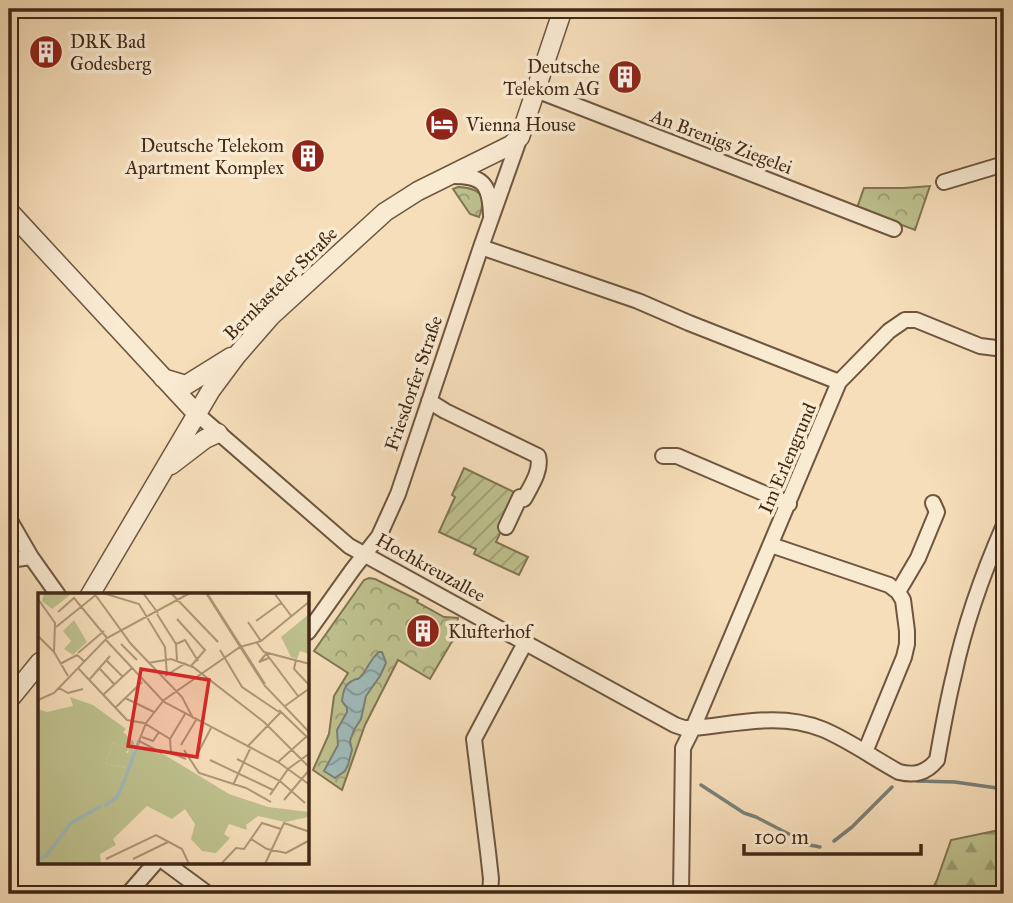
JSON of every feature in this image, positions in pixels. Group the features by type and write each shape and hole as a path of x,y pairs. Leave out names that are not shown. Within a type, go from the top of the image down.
{"street":[{"path":"9,17 15,9"},
{"name":"Friesdorfer Straße","path":"310,629 379,536 398,494 564,9"},
{"name":"An Brenigs Ziegelei","path":"536,90 894,229"},
{"name":"Bernkasteler Straße","path":"91,593 211,390 271,316 385,212 446,176 511,145 520,137"},
{"path":"944,182 1004,164"},
{"path":"446,176 465,175 483,183 488,191 492,221"},
{"name":"Hochkreuzallee","path":"9,211 197,415 340,539 684,728 779,720 822,729 904,773 921,773 930,768 937,760 954,673 970,615 1004,525"},
{"path":"481,247 638,302 839,382"},
{"name":"Im Erlengrund","path":"681,894 683,748 694,728 839,382 889,331 905,320 916,320 987,348 1004,345"},
{"path":"163,378 186,385 237,355"},
{"path":"429,401 538,456 538,470 524,499 520,497 506,527"},
{"path":"163,472 205,439 218,433"},
{"path":"663,456 677,456 789,504"},
{"path":"898,592 918,558 937,512 933,503"},
{"path":"9,519 57,593"},
{"path":"771,545 889,585 903,600 907,631 904,657 865,752"},
{"path":"9,560 31,557"},
{"path":"490,894 491,879 474,738 525,643"},
{"path":"9,700 38,665"},
{"path":"128,894 154,864"},
{"path":"167,864 208,894"}],"green space":[{"path":"930,186 915,230 857,208 864,188"},
{"path":"453,189 472,189 480,194 482,204 479,217 470,214"},
{"path":"464,468 518,494 496,542 528,557 519,575 474,554 476,549 439,532 455,497 452,495"},
{"path":"369,578 418,600 417,602 444,617 458,618 455,639 430,679 398,660 365,725 342,790 313,770 329,734 334,696 348,673 314,651 364,580"},
{"path":"1004,829 1004,894 930,894 951,840"}],"water":[{"path":"379,652 382,652 386,663 366,696 361,719 350,741 352,750 348,765 345,771 335,778 324,771 338,745 337,730 347,712 342,701 344,690 349,683 360,677"}],"waterway":[{"path":"917,781 955,782 1004,789"},
{"path":"701,785 744,813 810,845 820,847"},
{"path":"834,841 892,787"}],"place":[{"name":"DRK Bad Godesberg","path":"46,52"},
{"name":"Deutsche Telekom AG","path":"625,77"},
{"name":"Vienna House","path":"442,124"},
{"name":"Deutsche Telekom Apartment Komplex","path":"308,156"},
{"name":"Klufterhof","path":"423,631"}]}
